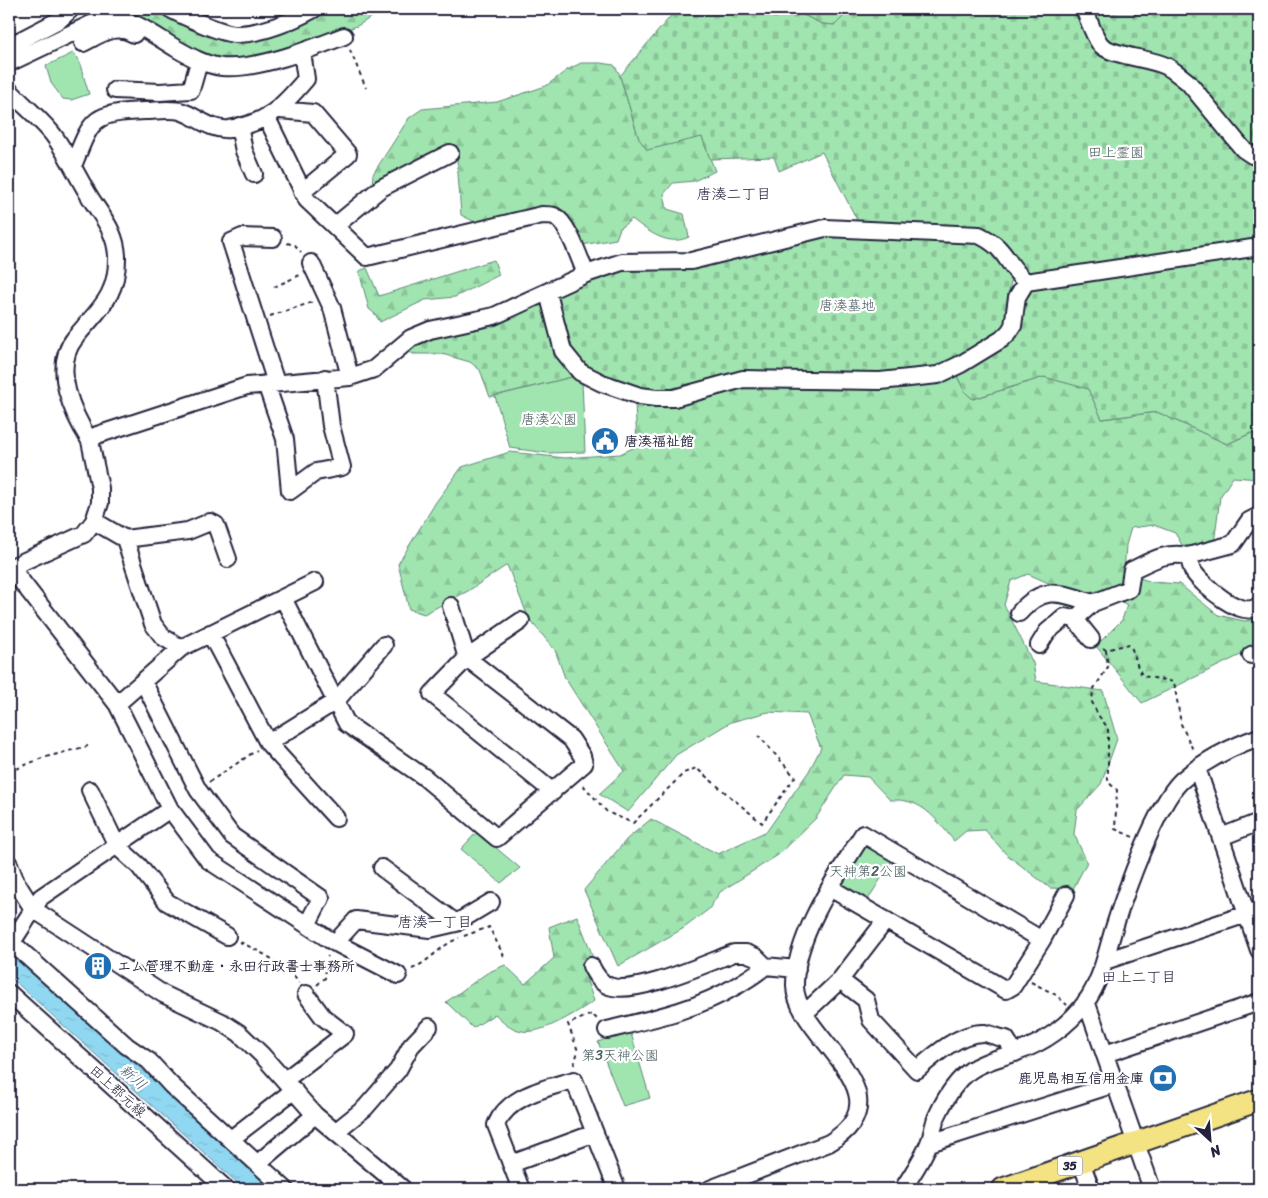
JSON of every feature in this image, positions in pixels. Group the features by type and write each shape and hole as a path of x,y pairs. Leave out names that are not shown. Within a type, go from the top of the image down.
{"main road":[{"name":"35","path":"1003,1189 1259,1100"}],"street":[{"path":"9,46 59,20 71,9"},
{"path":"170,9 188,18 237,34 283,24 314,9"},
{"path":"1084,9 1101,44 1108,50 1151,60 1177,74 1188,82 1243,149 1252,155 1259,156"},
{"path":"9,63 108,16 124,18 198,65"},
{"path":"83,43 107,30 124,28 198,65 222,67 247,65 302,52 344,36"},
{"path":"273,114 306,79 302,52"},
{"path":"115,90 160,92 191,90 198,65"},
{"path":"9,90 53,135 108,224 114,239 117,256 116,271 103,308 74,339 67,352 64,367 72,406 78,423 90,441 100,488 100,503 94,521 84,534 10,568 117,704 170,809 208,860 335,943 398,975"},
{"path":"73,166 86,134 100,117 112,112 172,110 182,112 211,126 228,129 273,114 313,113 348,154 302,192"},
{"path":"273,114 302,192 367,257 542,215 554,216 567,230 586,274"},
{"path":"239,126 244,151 254,174"},
{"path":"335,226 381,188 450,153"},
{"path":"90,441 97,435 238,389 271,383 350,377 374,369 411,338 430,330 494,316 586,274 622,262 692,261 825,228 853,228 979,236 993,242 1004,252 1013,270 1026,282"},
{"path":"273,238 242,237 231,242 285,439 290,491 316,472 342,467 331,426 325,378"},
{"path":"1026,282 1259,247"},
{"path":"312,266 332,308 350,377"},
{"path":"548,292 563,351 580,372 602,384 640,396 674,398 743,379 880,381 938,375 961,364 1002,339 1009,332 1012,326 1017,297 1026,282"},
{"path":"1075,619 1093,603 1129,589 1132,570 1159,557 1178,554 1188,556 1233,544 1249,521 1259,516"},
{"path":"94,521 125,539 188,530 210,522 216,525 228,559"},
{"path":"125,539 153,624 163,637 181,648"},
{"path":"1188,556 1193,570 1210,589 1238,609 1250,611 1259,605"},
{"path":"117,704 181,648 315,582"},
{"path":"1019,613 1037,597 1049,591 1093,603"},
{"path":"283,598 347,724 424,777 497,838 584,764 582,756 571,739 467,658 452,606"},
{"path":"1039,644 1047,632 1064,617 1075,619 1091,639"},
{"path":"521,621 467,658 432,694 553,792"},
{"path":"210,633 268,743 336,818"},
{"path":"268,743 336,701 384,644"},
{"path":"143,681 198,790 232,836 321,898 307,925"},
{"path":"903,1189 930,1143 937,1115 952,1089 970,1070 997,1056 1015,1053 1039,1043 1055,1033 1081,1007 1106,961 1114,928 1146,844 1168,798 1180,782 1197,768 1217,756 1259,737"},
{"path":"1197,768 1220,836 1253,912 1259,950"},
{"path":"90,790 117,846 139,866 167,902 227,936"},
{"path":"170,809 41,897 10,943 114,1035 149,1061 170,1085 284,1189"},
{"path":"1220,836 1259,822"},
{"path":"710,1189 829,1143 844,1134 853,1122 858,1108 855,1085 805,1013 794,987 797,969 813,918 863,834 1042,940"},
{"path":"9,864 16,882 33,909 163,994 222,1022 239,1033 290,1085 315,1115 404,1189"},
{"path":"382,868 456,923"},
{"path":"830,888 1006,990 1013,986 1042,940 1066,896"},
{"path":"335,943 356,920 430,929 456,923 491,902"},
{"path":"1106,961 1253,912"},
{"path":"805,1013 840,980 886,920"},
{"path":"591,966 597,977 608,986 621,988 656,981 734,953 746,953 756,957 765,966 797,969"},
{"path":"607,1030 691,1009 714,999 758,973 765,966"},
{"path":"840,980 866,1000 871,1020 917,1070 942,1048 972,1035 984,1033 1006,1040 1015,1053"},
{"name":"田上郡元線","path":"9,993 226,1189"},
{"path":"231,1140 345,1034 324,1017 306,994"},
{"path":"1105,1054 1259,1002"},
{"path":"1081,1007 1105,1054 1152,1189"},
{"path":"335,1132 366,1108 398,1070 411,1046 429,1027"},
{"path":"521,1189 496,1125 502,1112 527,1096 574,1080 595,1132 613,1188"},
{"path":"930,1143 1115,1084"},
{"path":"258,1164 315,1115"},
{"path":"511,1164 595,1132"},
{"path":"1081,1162 1091,1189"}],"path":[{"path":"344,36 366,88"},
{"path":"273,238 294,245 312,266 274,287"},
{"path":"267,318 326,296"},
{"path":"1091,639 1106,650 1108,666 1093,690 1092,702 1098,716 1108,728 1108,782 1117,790 1115,829 1146,844"},
{"path":"1106,650 1129,644 1135,652 1139,671 1143,676 1174,682 1181,724 1186,739 1199,759 1197,768"},
{"path":"573,774 608,812 632,824 684,773 696,768 762,823 795,777 759,736"},
{"path":"198,790 268,743"},
{"path":"9,772 42,758 88,746"},
{"path":"398,975 424,963 450,942 484,927 489,927 504,956"},
{"path":"227,936 255,949 294,976 306,994 325,978 325,963 335,943"},
{"path":"1020,975 1081,1007"},
{"path":"574,1080 576,1071 573,1064 580,1051 568,1024 592,1014 607,1030"}],"green space":[{"path":"139,9 151,9 202,34 236,41 305,20 325,9 385,9 357,26 241,63 209,60 130,16"},
{"name":"田上霊園","path":"691,9 791,9 822,24 835,25 846,14 846,9 1259,9 1259,436 1251,433 1227,444 1157,412 1102,419 1088,389 1044,377 973,399 965,392 957,376 1007,341 1024,297 1031,290 1028,271 999,237 986,229 858,222 822,152 779,171 774,157 710,159 702,137 647,150 639,139 620,76 675,11"},
{"path":"791,9 846,9 846,14 835,25 822,24"},
{"path":"73,53 78,58 89,94 71,100 63,99 51,83 46,66"},
{"path":"581,63 614,65 619,73 639,139 702,137 715,171 694,181 673,183 664,194 667,209 684,214 689,237 674,240 659,237 632,219 620,228 616,239 582,245 569,222 477,223 461,215 457,159 445,153 372,185 373,174 409,118 422,109 497,102 546,86 567,70"},
{"name":"唐湊墓地","path":"823,236 971,241 988,245 1003,264 1011,281 1007,301 1008,325 999,335 937,371 796,376 675,393 643,391 598,377 572,377 490,397 480,370 470,362 442,354 413,354 409,351 432,337 477,329 535,308 600,274"},
{"path":"494,260 499,275 455,297 425,300 380,322 369,309 359,271 367,268 379,296"},
{"path":"957,376 965,392 973,399 1044,377 1088,388 1102,419 1157,412 1227,444 1252,433 1259,436 1259,479 1233,477 1220,497 1214,544 1199,552 1182,545 1175,533 1154,525 1131,528 1126,545 1124,573 1152,582 1179,584 1218,615 1244,621 1259,619 1259,646 1142,703 1096,646 1122,620 1127,605 1118,600 1071,612 1053,585 1028,574 1011,581 1004,605 1033,663 1036,681 1103,691 1117,739 1101,784 1077,810 1074,834 1087,862 1073,889 1050,888 1006,854 985,830 966,831 954,841 934,817 919,806 911,802 890,800 868,777 844,775 816,818 778,855 720,892 709,909 684,928 618,966 584,890 627,839 651,819 718,854 767,831 809,771 821,748 807,714 768,712 731,722 676,755 628,812 599,794 624,771 565,678 555,650 529,619 507,565 468,591 424,614 409,609 398,564 436,502 462,467 510,452 565,458 620,454 637,446 635,402 745,385 918,383"},
{"name":"唐湊公園","path":"572,377 582,381 585,452 548,453 510,448 495,396"},
{"path":"477,832 520,868 501,883 461,849"},
{"name":"天神第2公園","path":"872,845 893,859 867,901 844,888 843,884 866,847"},
{"path":"577,916 592,954 586,978 594,1001 559,1022 539,1030 530,1031 514,1028 495,1014 473,1028 446,1002 487,973 505,965 525,984 554,958 549,927"},
{"name":"第3天神公園","path":"630,1030 650,1098 623,1106 598,1042"}],"water":[{"name":"新川","path":"9,951 276,1189 244,1189 9,976"}],"place":[{"name":"唐湊福祉館","path":"605,441"},
{"name":"エム管理不動産・永田行政書士事務所","path":"98,966"},
{"name":"鹿児島相互信用金庫","path":"1163,1078"}],"district":[{"name":"唐湊二丁目","path":"734,194"},
{"name":"唐湊一丁目","path":"435,922"},
{"name":"田上二丁目","path":"1139,977"}]}
